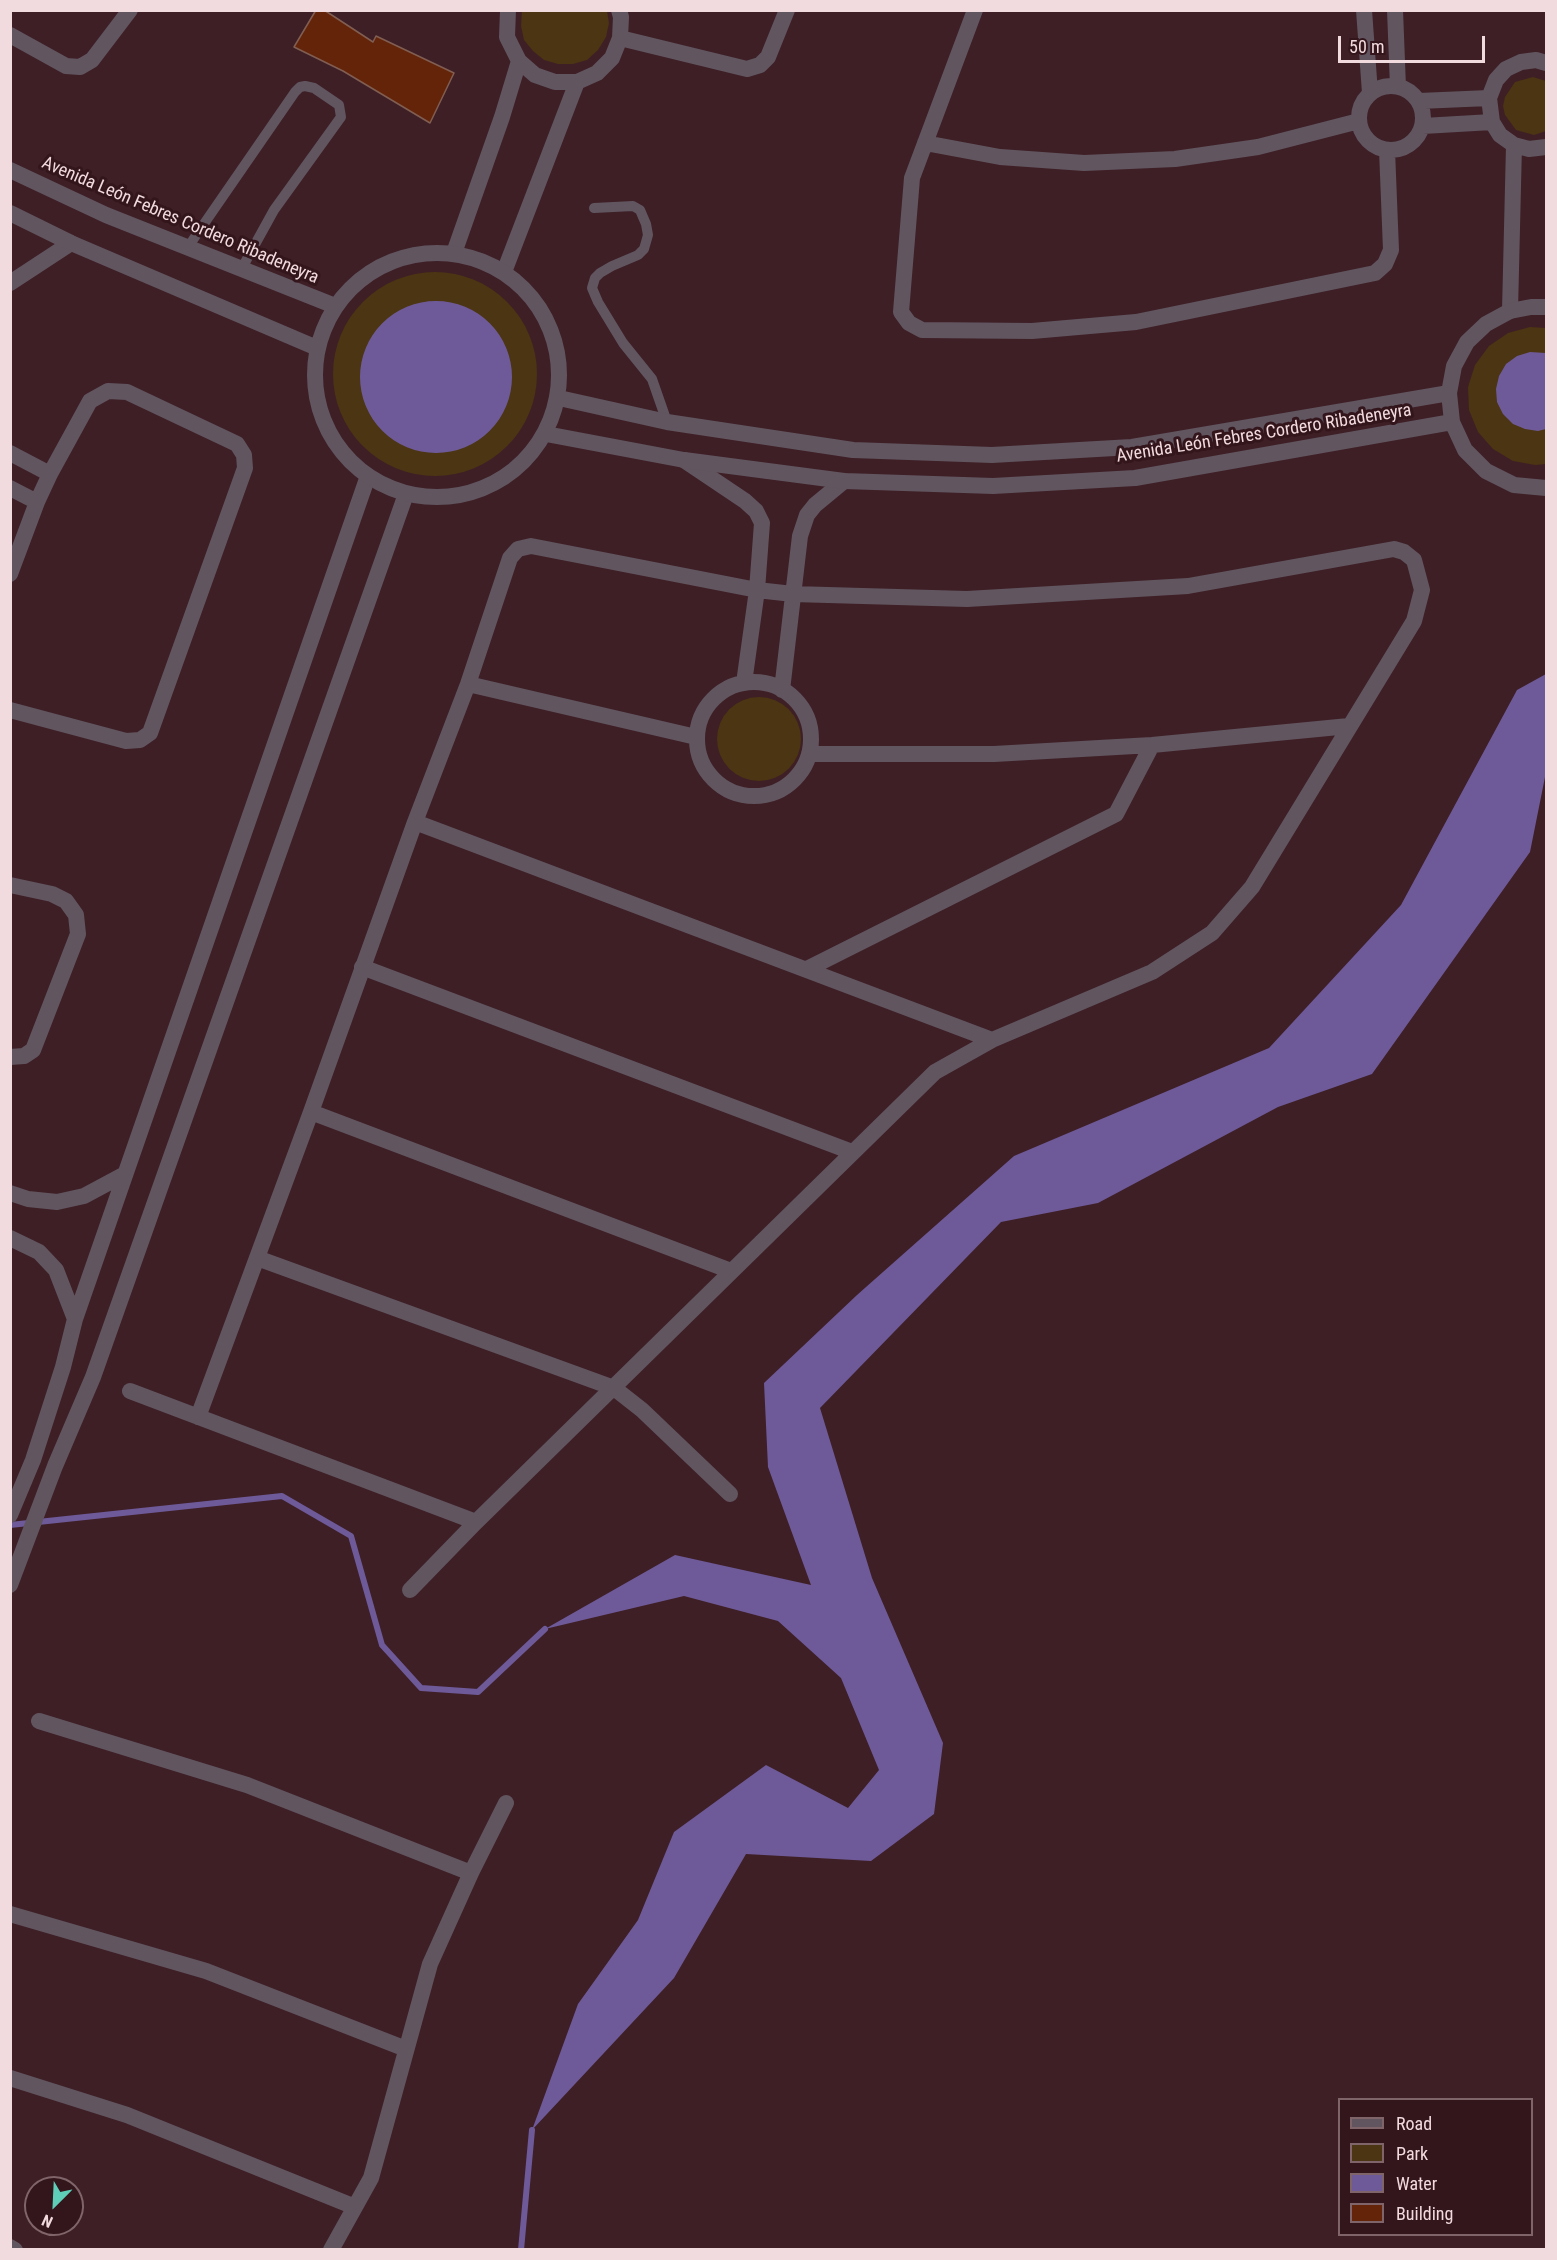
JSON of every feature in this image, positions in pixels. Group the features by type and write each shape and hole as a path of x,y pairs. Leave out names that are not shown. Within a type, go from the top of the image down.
{"street":[{"path":"10,35 66,66 80,67 92,60 130,10"},
{"path":"508,10 507,37 519,61 535,75 555,82 577,82 597,73 612,58 620,38 619,10"},
{"path":"620,38 747,69 760,65 768,57 787,10"},
{"path":"975,10 912,178 901,312 909,323 922,330 1032,331 1136,322 1375,273 1385,264 1391,250 1387,150"},
{"path":"1364,10 1370,93"},
{"path":"1395,10 1398,87"},
{"path":"1546,63 1536,60 1521,62 1506,69 1496,80 1489,98 1492,122 1500,135 1514,145 1529,149 1546,147"},
{"path":"454,254 519,61"},
{"path":"504,272 577,82"},
{"path":"1387,86 1398,87 1411,93 1419,101 1424,115 1423,126 1417,138 1409,146 1398,150 1387,150 1368,141 1359,121 1363,102 1370,93 1387,86"},
{"path":"1419,101 1489,98"},
{"path":"925,143 1000,156 1084,163 1163,159 1258,147 1359,121"},
{"path":"1423,126 1492,122"},
{"path":"1510,311 1514,145"},
{"name":"Avenida León Febres Cordero Ribadeneyra","path":"10,170 106,215 335,306"},
{"path":"10,213 71,243 317,348"},
{"path":"10,282 71,243"},
{"path":"454,254 504,272 539,306 558,350 559,398 546,434 520,466 486,488 447,498 406,494 368,477 334,442 316,397 317,348 335,306 367,274 408,256 454,254"},
{"path":"1546,307 1510,311 1486,324 1467,342 1454,366 1449,393 1452,422 1465,450 1486,471 1514,485 1546,488"},
{"path":"10,574 50,474 90,401 108,391 127,392 237,444 244,455 245,468 150,733 140,740 126,741 10,710"},
{"name":"Avenida León Febres Cordero Ribadeneyra","path":"559,398 667,422 852,450 992,455 1132,447 1449,393"},
{"name":"Avenida León Febres Cordero Ribadeneyra","path":"546,434 684,460 844,480 993,486 1135,478 1452,422"},
{"path":"10,453 50,474"},
{"path":"684,460 756,511 762,523 757,590 744,683"},
{"path":"10,1515 33,1460 63,1367 75,1319 368,477"},
{"path":"782,690 800,536 807,515 844,480"},
{"path":"10,488 37,502"},
{"path":"11,1582 93,1377 406,494"},
{"path":"198,1417 415,822 468,684 510,558 518,549 531,546 757,590 793,594 967,599 1188,586 1394,549 1404,552 1414,560 1422,590 1414,621 1252,887 1212,933 1152,972 992,1040 935,1072 476,1522 410,1590"},
{"path":"744,683 764,683 782,690 796,702 806,717 811,735 809,754 802,771 790,784 773,793 755,796 737,794 720,785 707,772 699,756 696,737 700,718 710,702 726,690 744,683"},
{"path":"468,684 696,737"},
{"path":"809,754 994,754 1152,745 1349,726"},
{"path":"807,969 1116,814 1152,745"},
{"path":"415,822 992,1040"},
{"path":"10,885 52,894 66,901 76,915 78,934 33,1050 24,1056 10,1057"},
{"path":"362,967 852,1152"},
{"path":"311,1112 731,1271"},
{"path":"10,1193 28,1199 57,1202 84,1196 125,1174"},
{"path":"10,1238 39,1252 56,1269 75,1319"},
{"path":"257,1258 614,1388 642,1410 730,1494"},
{"path":"130,1391 476,1522"},
{"path":"39,1721 247,1785 471,1873"},
{"path":"331,2250 371,2178 430,1964 506,1803"},
{"path":"10,1914 206,1971 406,2049"},
{"path":"10,2078 127,2115 355,2207"},
{"path":"10,2247 15,2250"}],"lane":[{"path":"188,247 295,92 300,87 314,88 339,105 341,117 274,210 242,268"},
{"path":"594,208 633,206 640,210 646,224 648,235 644,249 638,255 600,273 595,278 592,288 623,343 652,379 667,422"}],"green space":[{"path":"522,10 607,11 609,23 606,37 598,50 587,60 573,64 558,64 544,60 524,40 521,26"},
{"path":"1533,77 1546,81 1546,131 1534,135 1516,130 1505,115 1503,106 1505,97 1515,82"},
{"path":"435,272 455,274 483,284 500,295 514,309 529,335 535,354 537,374 535,394 525,422 514,439 500,453 474,468 455,474 435,476 415,474 387,464 370,453 356,439 341,413 335,394 333,374 335,354 345,326 356,309 370,295 396,280 415,274"},
{"path":"1530,327 1546,328 1546,464 1535,465 1513,461 1493,449 1478,432 1469,410 1468,387 1475,365 1489,346 1508,333"},
{"path":"759,697 775,700 789,709 798,723 801,739 798,755 789,769 775,778 759,781 743,778 729,769 720,755 717,739 720,723 729,709 743,700"}],"water":[{"path":"436,301 451,302 465,307 490,323 506,348 511,362 511,392 506,406 490,431 465,447 451,452 436,453 421,452 407,447 382,431 366,406 361,392 360,377 361,362 366,348 382,323 407,307 421,302"},
{"path":"1530,352 1546,353 1546,429 1538,431 1513,424 1503,414 1497,402 1496,389 1499,376 1506,364 1517,356"},
{"path":"1546,674 1546,772 1530,852 1372,1074 1278,1107 1098,1203 1001,1222 820,1408 872,1578 943,1743 934,1814 871,1861 746,1854 674,1978 532,2130 578,2004 638,1920 674,1832 766,1765 848,1808 879,1770 841,1678 778,1621 684,1596 545,1629 675,1555 811,1585 768,1467 764,1383 857,1295 1014,1156 1269,1048 1401,905 1517,690"}],"building":[{"path":"316,10 324,10 373,42 376,36 454,73 430,123 343,71 294,47"}],"waterway":[{"path":"10,1525 282,1496 351,1536 382,1645 421,1688 478,1692 545,1629"},
{"path":"521,2250 532,2130"}]}
